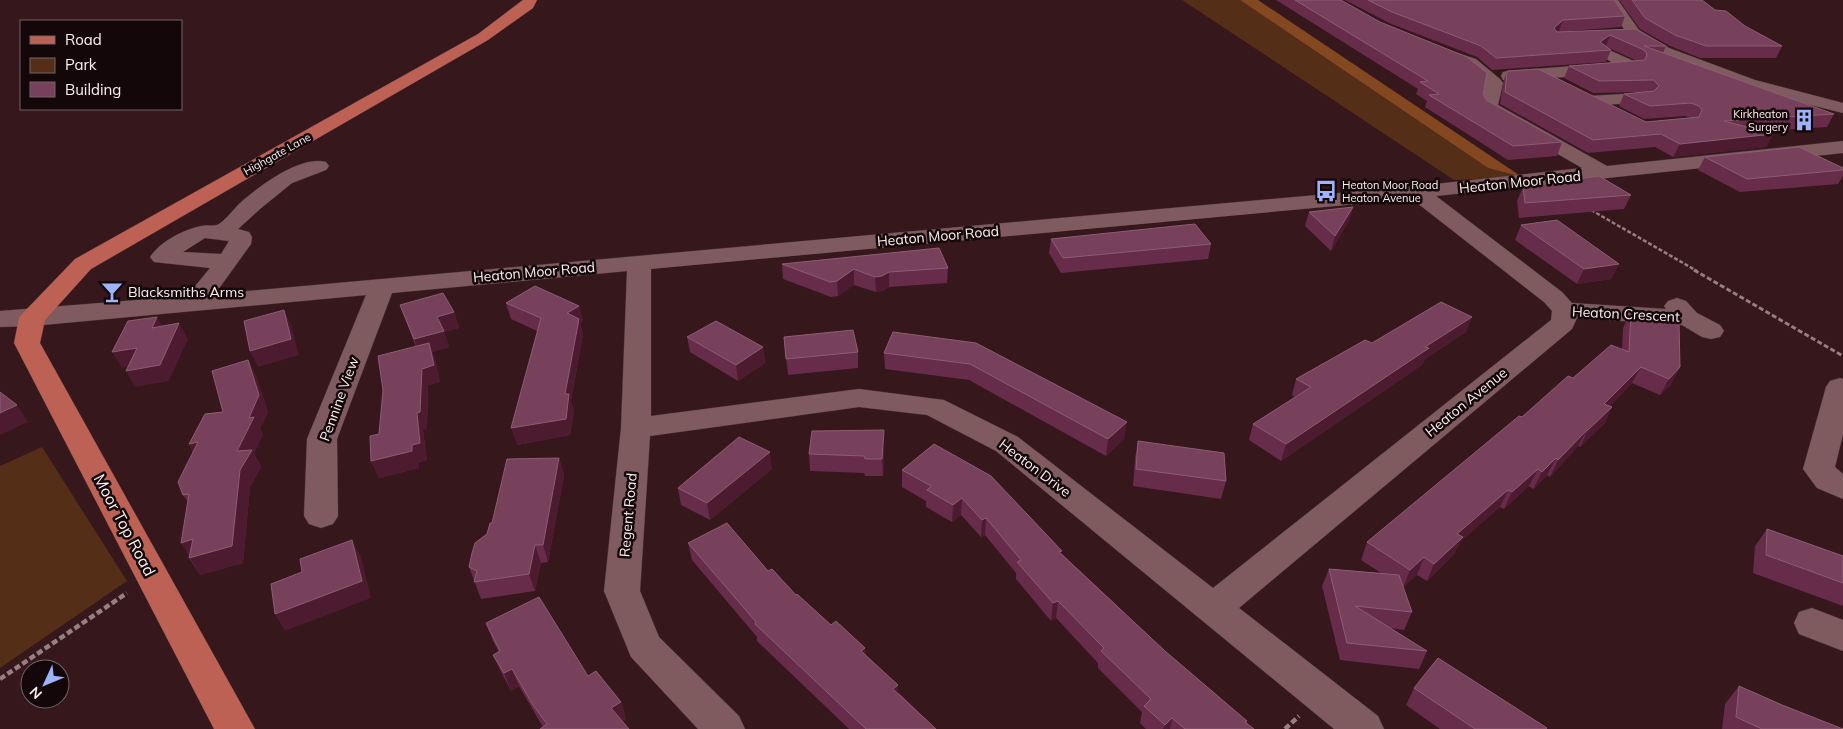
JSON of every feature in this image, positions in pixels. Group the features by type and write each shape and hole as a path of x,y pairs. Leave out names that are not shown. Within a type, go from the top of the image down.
{"main road":[{"name":"Highgate Lane","path":"16,318 83,264 484,37 528,6 530,0"},
{"name":"Moor Top Road","path":"16,318 27,343 235,729"}],"street":[{"path":"1611,0 1634,33 1664,51 1718,74 1774,92 1843,108"},
{"path":"1615,34 1634,33"},
{"path":"1435,49 1470,63 1494,83 1490,107 1605,173"},
{"path":"1488,77 1632,66 1605,53"},
{"path":"1536,73 1624,118"},
{"path":"1588,101 1642,98"},
{"name":"Heaton Moor Road","path":"16,318 1417,192 1605,173 1827,147"},
{"path":"222,232 252,204 285,179 320,166"},
{"path":"1417,192 1553,297 1565,310"},
{"path":"195,303 227,262 241,244 241,237 222,232 203,231 192,234 162,257 227,262"},
{"name":"Regent Road","path":"639,263 636,428 622,591 644,646 725,729"},
{"name":"Pennine View","path":"321,516 322,439 382,286"},
{"name":"Heaton Crescent","path":"1565,310 1682,311 1711,332"},
{"name":"Heaton Avenue","path":"1212,609 1563,323 1565,310"},
{"path":"1840,387 1820,469 1828,480 1843,488"},
{"name":"Heaton Drive","path":"636,428 859,398 934,406 1007,444 1364,729"}],"path":[{"path":"1590,210 1843,356"},
{"path":"0,679 152,576"}],"green space":[{"path":"1182,0 1240,0 1488,168 1522,177 1454,180"},
{"path":"42,447 127,581 0,668 0,466"}],"shaded area":[{"path":"1240,0 1258,0 1522,177 1488,168"}],"building":[{"path":"1295,0 1341,0 1380,22 1467,57 1487,73 1483,94 1486,100 1562,142 1513,146 1429,95 1439,94 1420,82 1428,81"},
{"path":"1368,0 1614,0 1625,16 1563,20 1554,28 1557,32 1635,29 1666,46 1644,46 1834,114 1724,121 1773,134 1680,144 1661,134 1593,140 1505,92 1507,71 1538,69 1646,122 1699,117 1702,110 1699,106 1691,103 1650,106 1624,94 1654,91 1659,86 1654,80 1599,81 1569,66 1645,60 1647,54 1644,50 1610,35 1600,42 1611,50 1496,58 1481,46 1392,12"},
{"path":"1632,0 1702,0 1715,10 1726,11 1745,26 1782,46 1706,46 1675,35 1645,18"},
{"path":"1799,147 1843,168 1843,170 1747,179 1705,157"},
{"path":"1599,176 1631,195 1525,203 1523,187"},
{"path":"1353,207 1335,236 1309,212"},
{"path":"1557,220 1619,264 1584,269 1521,225"},
{"path":"1195,224 1211,244 1063,258 1051,239"},
{"path":"939,248 948,268 889,272 875,277 854,269 837,281 830,282 782,264"},
{"path":"535,286 579,306 567,313 579,319 565,394 569,394 566,419 511,428 541,318 506,303"},
{"path":"443,293 454,312 437,317 444,331 414,339 400,305"},
{"path":"1441,302 1472,317 1425,347 1429,348 1286,444 1253,424 1311,387 1296,379 1365,340 1372,343"},
{"path":"284,310 291,339 250,351 244,321"},
{"path":"1631,312 1679,324 1680,367 1669,379 1641,367 1604,404 1612,407 1558,460 1556,458 1542,472 1538,469 1512,492 1508,490 1457,534 1463,537 1434,564 1424,557 1410,570 1367,542 1519,416 1522,417 1568,376 1573,378 1611,345 1629,352"},
{"path":"157,317 152,328 179,323 160,365 126,371 137,348 112,352 128,321"},
{"path":"716,321 763,347 736,365 687,337"},
{"path":"853,330 858,352 786,359 784,337"},
{"path":"893,332 976,343 1127,422 1108,439 970,364 884,353"},
{"path":"429,343 434,365 422,369 420,412 417,413 420,443 412,445 412,451 371,461 370,436 379,434 383,390 378,356"},
{"path":"248,360 259,395 249,418 254,417 237,451 252,450 240,470 232,546 189,558 193,539 181,543 189,494 183,495 178,482 198,442 189,444 205,414 223,412 212,371"},
{"path":"0,392 17,405 0,413"},
{"path":"884,430 882,459 865,459 864,456 809,454 812,431"},
{"path":"739,437 770,452 707,503 678,488"},
{"path":"1138,441 1224,453 1226,481 1136,469"},
{"path":"934,444 991,476 1062,551 1059,552 1165,651 1254,729 1185,729 1172,718 1165,725 1144,706 1151,699 1101,651 1104,648 1058,601 1053,603 1017,562 1021,560 986,518 982,520 962,498 953,505 927,490 931,486 902,470"},
{"path":"559,458 543,545 535,545 529,574 474,582 477,571 469,567 472,553 475,543 487,534 490,523 492,523 507,459"},
{"path":"727,523 768,571 772,569 796,595 831,625 836,621 865,648 861,651 898,685 893,689 936,729 866,729 755,624 756,622 688,543"},
{"path":"1767,529 1843,556 1843,583 1766,555"},
{"path":"352,540 362,581 275,614 271,584 302,572 300,559"},
{"path":"1329,569 1399,575 1412,612 1355,606 1427,651 1347,643"},
{"path":"539,597 588,676 596,671 621,702 611,708 629,729 540,729 547,724 533,705 512,669 504,673 493,655 500,651 486,623"},
{"path":"1438,658 1547,728 1475,729 1414,688"},
{"path":"1739,686 1843,729 1762,729 1736,717"}],"place":[{"name":"Kirkheaton Surgery","path":"1804,120"},
{"name":"Heaton Moor Road Heaton Avenue","path":"1326,191"},
{"name":"Blacksmiths Arms","path":"112,292"}]}
